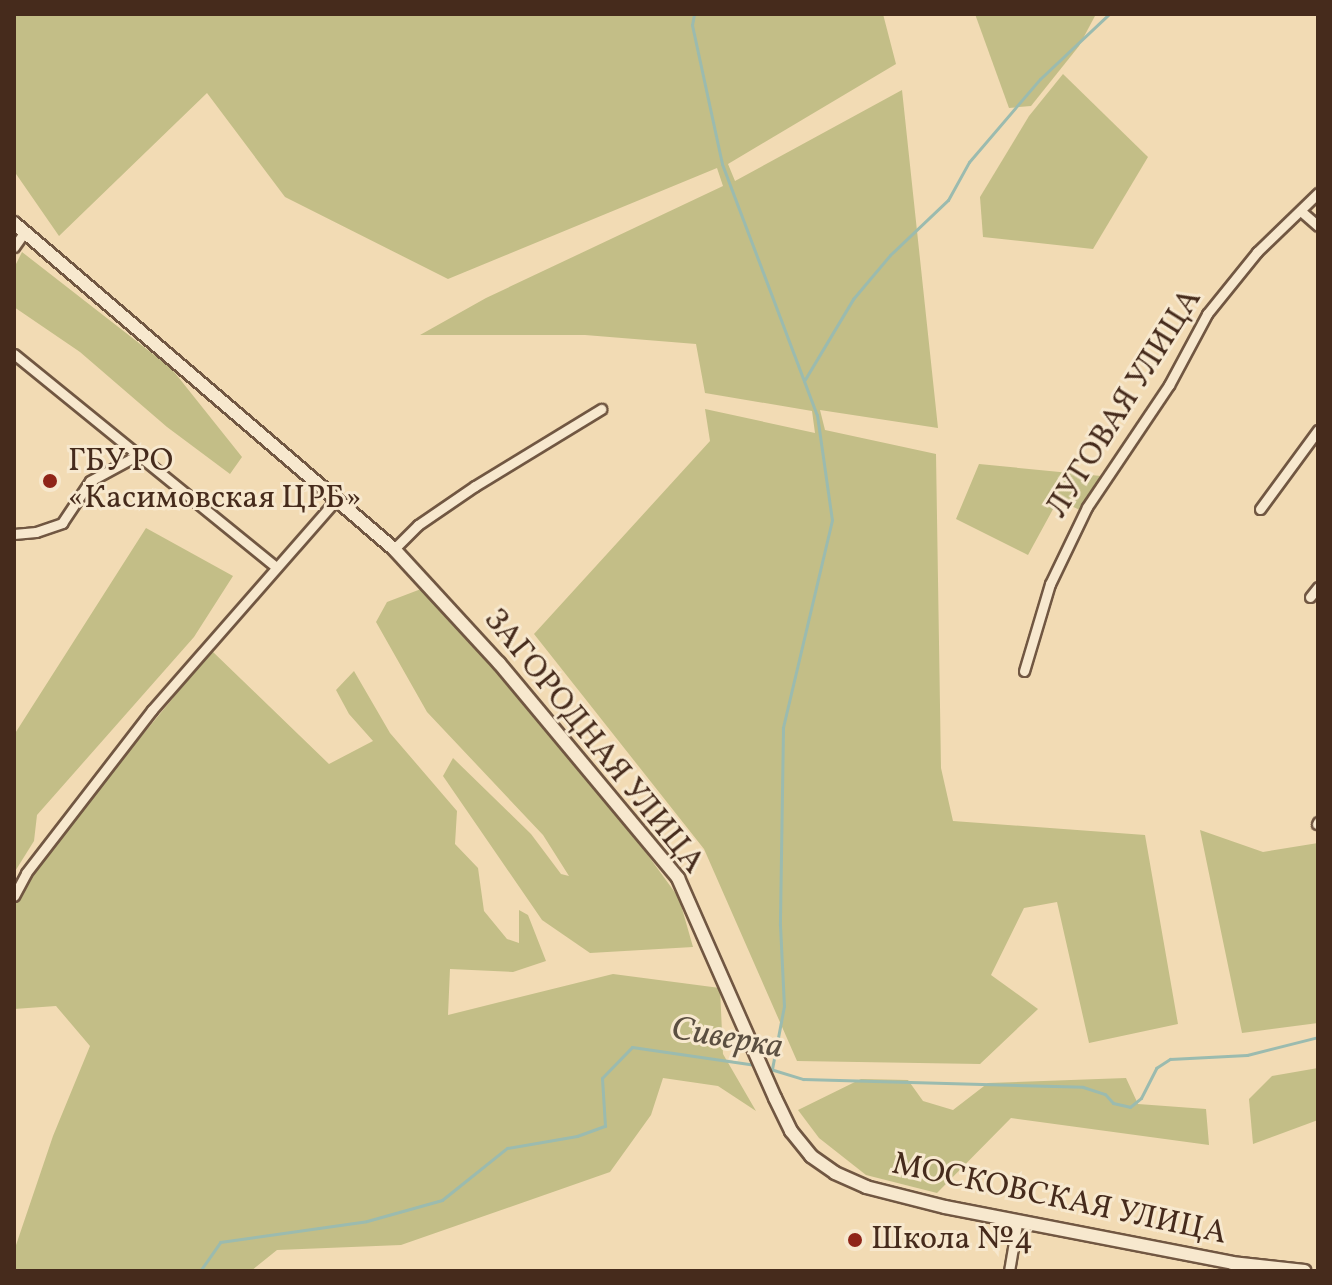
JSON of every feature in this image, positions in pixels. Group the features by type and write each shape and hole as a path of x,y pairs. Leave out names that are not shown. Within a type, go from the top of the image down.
{"main road":[{"name":"ЗАГОРОДНАЯ УЛИЦА","path":"18,228 394,549 499,663 678,878 775,1098 791,1131 811,1156"},
{"name":"МОСКОВСКАЯ УЛИЦА","path":"811,1156 835,1173 866,1187 1017,1224 1232,1267 1305,1271"}],"street":[{"name":"ЛУГОВАЯ УЛИЦА","path":"1024,671 1050,584 1087,507 1169,385 1207,314 1257,252 1302,212 1318,193"},
{"path":"1302,212 1318,226"},
{"path":"14,247 18,228"},
{"path":"14,354 276,567"},
{"path":"394,549 418,525 475,486 601,409"},
{"path":"1260,509 1318,430"},
{"path":"14,534 36,532 62,523 90,481 138,455"},
{"path":"14,896 26,873 152,710 337,499"},
{"path":"1310,597 1318,587"},
{"path":"1009,1271 1017,1224"}],"shaded area":[{"path":"14,14 883,14 896,64 728,164 735,181 902,90 938,428 820,410 825,430 936,454 941,768 953,821 1145,835 1178,1024 1089,1043 1057,902 1024,908 991,975 1038,1009 980,1064 797,1061 704,849 534,634 710,441 705,409 815,433 812,411 705,393 696,344 585,335 420,335 486,298 723,186 717,168 448,279 285,197 207,93 59,236 14,171"},
{"path":"975,14 1096,14 1079,46 1031,106 1009,108"},
{"path":"1063,74 1148,157 1093,249 983,237 980,197 1029,116"},
{"path":"22,252 171,368 242,457 230,474 167,427 80,352 14,307 14,268"},
{"path":"979,464 1101,476 1080,510 1058,500 1028,555 956,519"},
{"path":"146,528 233,576 194,637 37,815 34,841 14,873 14,735"},
{"path":"421,589 500,673 612,806 679,898 693,947 590,953 542,920 443,776 453,758 531,834 561,874 569,876 543,835 427,712 376,622 387,602"},
{"path":"212,651 329,764 373,741 349,714 336,690 354,671 390,733 457,811 455,844 478,868 484,911 507,939 519,943 519,910 528,915 546,961 513,972 450,969 448,1015 613,974 720,988 723,1054 756,1111 718,1086 663,1078 651,1115 610,1172 401,1245 277,1250 251,1271 14,1271 14,1251 53,1136 90,1046 56,1006 14,1009 14,905 34,866"},
{"path":"1200,830 1263,852 1318,843 1318,1023 1242,1033"},
{"path":"1318,1068 1318,1120 1253,1144 1249,1099 1272,1076"},
{"path":"1126,1078 1138,1104 1206,1109 1209,1145 1011,1118 937,1193 866,1175 819,1138 798,1110 861,1079 908,1080 923,1101 953,1110 988,1083"}],"waterway":[{"path":"694,14 692,25 722,164 817,415 832,520 783,728 780,925 784,1006 772,1069"},
{"path":"804,381 853,299 890,255 948,200 969,162 1040,79 1109,14"},
{"name":"Сиверка","path":"767,1068 803,1079 1083,1087 1105,1094 1113,1103 1130,1107 1141,1098 1156,1068 1170,1059 1247,1055 1318,1037"},
{"name":"Сиверка","path":"200,1271 220,1242 367,1221 442,1200 507,1148 577,1136 605,1126 602,1078 632,1047 756,1065"}],"place":[{"name":"ГБУ РО «Касимовская ЦРБ»","path":"50,481"},
{"name":"Школа №4","path":"855,1240"}]}
